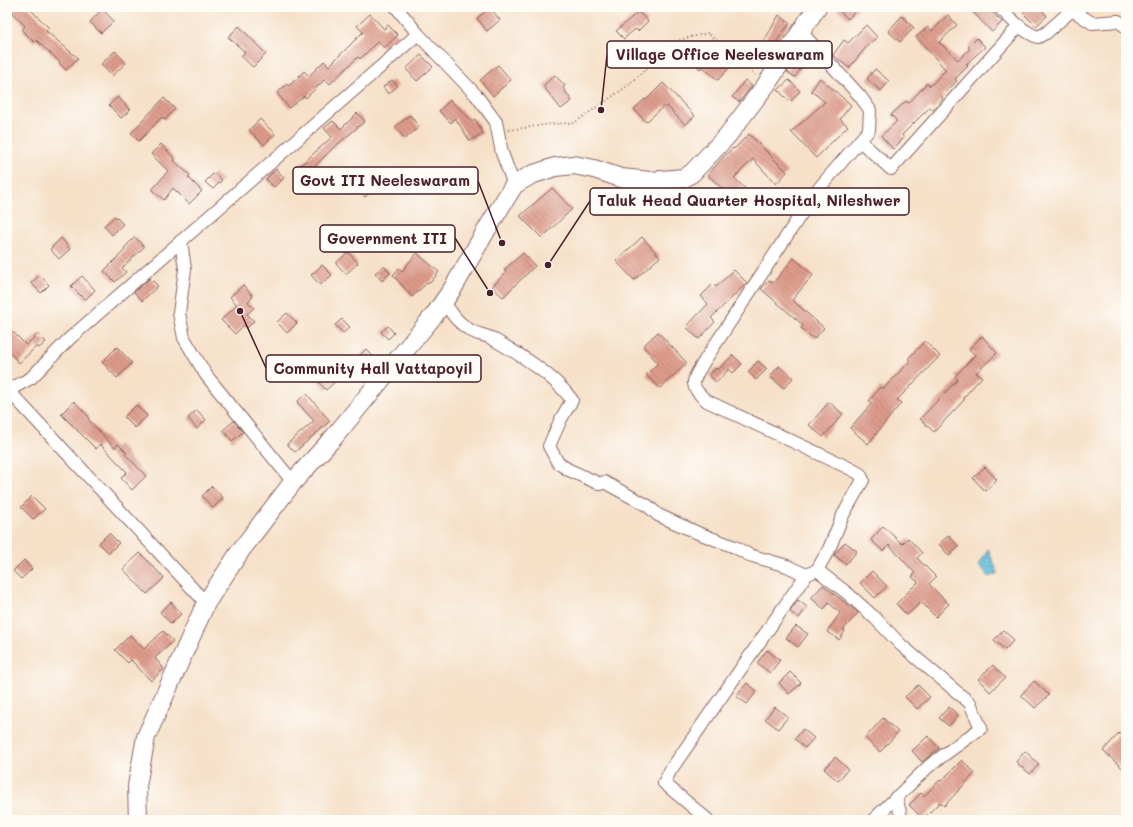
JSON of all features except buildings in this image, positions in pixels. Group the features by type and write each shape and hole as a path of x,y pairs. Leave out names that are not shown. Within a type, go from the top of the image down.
{"main road":[{"path":"138,820 137,786 146,737 206,603 241,550 294,482 334,437 444,301 514,186 531,175 555,167 574,165 594,169 621,178 636,180 650,181 684,178 692,173 727,136 766,85 817,7"}],"street":[{"path":"999,7 1019,26 1032,35 1038,37 1046,33 1072,9 1092,23 1118,21 1126,28"},
{"path":"399,8 418,34 476,95 496,122 502,153 514,186"},
{"path":"860,141 891,169 1019,26"},
{"path":"708,820 664,783 670,771 806,575 817,570 829,549 843,515 863,480 860,474 707,401 696,392 694,383 705,360 815,193 869,130 870,110 860,96 801,32"},
{"path":"206,603 8,391 31,378 69,339 418,34"},
{"path":"181,241 185,269 179,314 184,338 206,375 294,482"},
{"path":"444,301 452,315 473,332 490,337 528,361 558,384 572,400 560,419 549,446 558,463 569,470 600,484 604,482 648,506 658,515 698,534 736,547 749,555 787,566 806,575"},
{"path":"817,570 875,618 901,645 970,703 981,728 930,765 873,820"},
{"path":"896,797 902,820"}],"path":[{"path":"496,122 509,130 551,124 574,124 626,87 679,40 708,33 766,85"}],"water":[{"path":"988,549 998,573 989,577 979,565"}],"place":[{"name":"Village Office Neeleswaram","path":"601,110"},
{"name":"Govt ITI Neeleswaram","path":"502,243"},
{"name":"Taluk Head Quarter Hospital, Nileshwer","path":"548,265"},
{"name":"Government ITI","path":"490,293"},
{"name":"Community Hall Vattapoyil","path":"240,311"}]}
